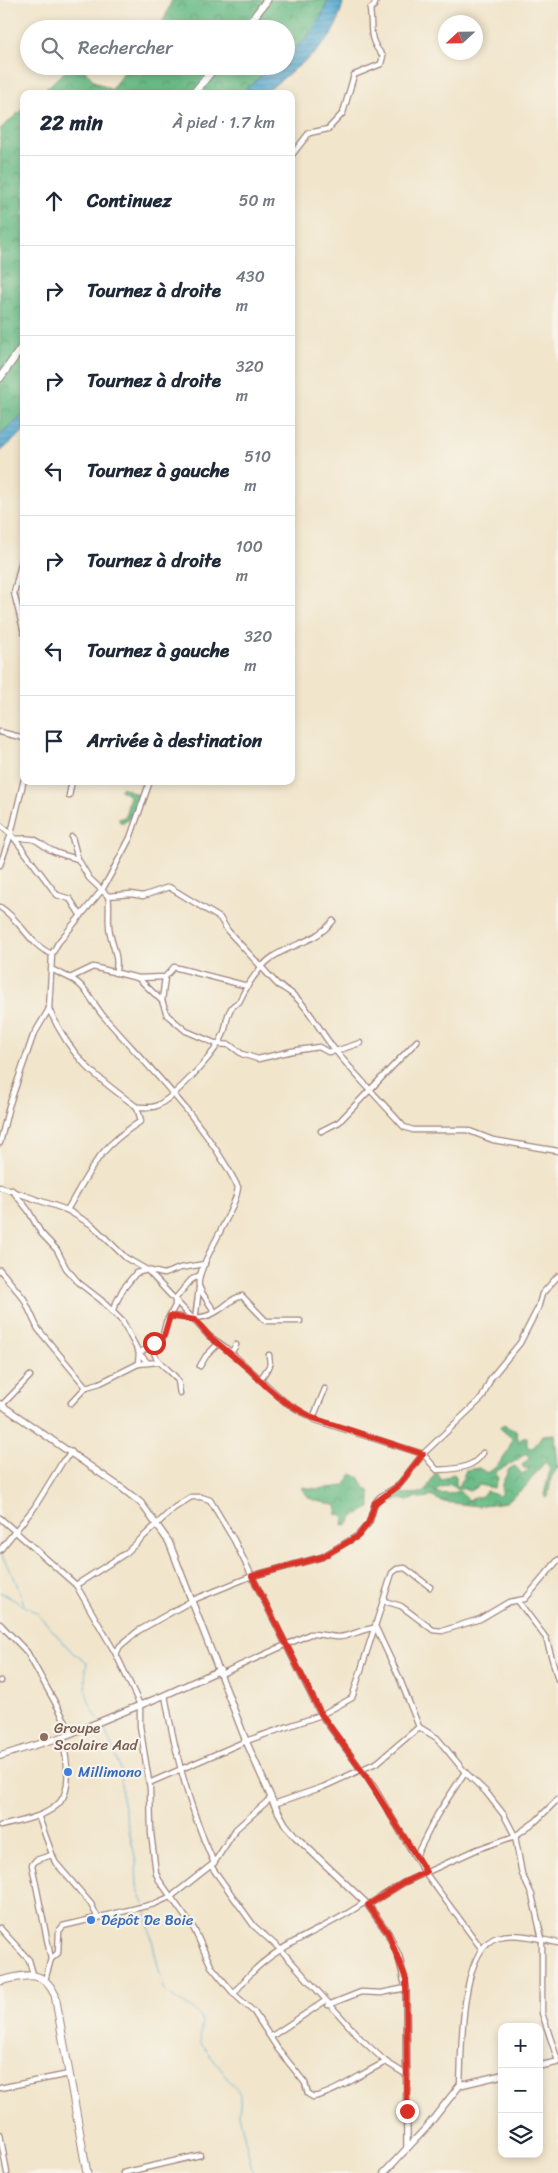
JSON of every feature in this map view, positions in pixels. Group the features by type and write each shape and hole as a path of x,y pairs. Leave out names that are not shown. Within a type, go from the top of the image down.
{"highway":[{"path":"252,20 267,0"},
{"path":"196,90 209,75"},
{"path":"0,378 20,350"},
{"path":"0,1980 33,1974 44,1980 54,1995 87,2173"}],"street":[{"path":"295,151 309,133 328,130 343,113 354,75 380,64 383,56 376,48 369,29 370,9 374,6 376,0"},
{"path":"20,568 14,593 20,617"},
{"path":"0,732 20,737"},
{"path":"0,865 11,834 23,785"},
{"path":"69,796 71,785"},
{"path":"0,1143 9,1106 33,1036 49,1010 52,954 102,890 130,838 149,785"},
{"path":"0,825 11,834 57,895 70,899 81,916"},
{"path":"72,837 78,859 89,878 108,896 110,905 108,926 118,966 115,973"},
{"path":"15,839 27,838 40,841 53,852 78,859"},
{"path":"108,896 131,894 143,896 169,887 220,918 228,931 278,985 288,990 311,1012 336,1051 407,1129 467,1130 493,1140 558,1152"},
{"path":"0,907 12,915 41,950 52,954"},
{"path":"137,1107 156,1106 199,1071 224,1034 225,1020 262,967 273,957 314,939 333,921"},
{"path":"70,978 93,967 138,978 165,977"},
{"path":"162,1001 165,977 174,967 247,986"},
{"path":"52,970 77,981 103,1016 173,1092 196,1120 238,1187 228,1216 205,1264 198,1276 191,1280 175,1299 175,1306 164,1336 139,1353"},
{"path":"138,978 162,1001 167,1015 186,1031 218,1044 230,1045"},
{"path":"49,1010 60,1033 78,1060 137,1107 141,1121 120,1135 98,1156 67,1210"},
{"path":"224,1034 230,1045 242,1054 258,1059 292,1051 318,1048 328,1052 336,1051 360,1043"},
{"path":"321,1131 339,1122 417,1041"},
{"path":"0,1187 67,1210 92,1225 126,1258 147,1270 209,1336 231,1353 285,1402 313,1418 423,1454 437,1470 456,1469 473,1464 483,1454"},
{"path":"11,1190 28,1210 41,1233 57,1250 66,1268 79,1283 123,1322 139,1353 148,1363"},
{"path":"112,1311 120,1293 136,1273 147,1270 164,1274 180,1268 205,1264"},
{"path":"0,1270 24,1299 38,1329 86,1387"},
{"path":"195,1320 199,1288 198,1276"},
{"path":"116,1654 120,1646 138,1631 193,1600 252,1576 322,1557 358,1536 369,1522 375,1503 398,1486 423,1454 482,1398 491,1378 520,1344 538,1308 542,1294 558,1276"},
{"path":"199,1288 215,1312"},
{"path":"170,1316 195,1320 215,1312 235,1297 242,1296 266,1321 300,1321"},
{"path":"154,1343 152,1350 158,1362 178,1381 180,1394"},
{"path":"200,1366 206,1356 219,1344"},
{"path":"231,1353 236,1345"},
{"path":"138,1364 139,1353"},
{"path":"260,1380 270,1365 269,1355"},
{"path":"71,1403 86,1387 100,1383 138,1364 158,1362"},
{"path":"30,1376 1,1404 72,1452 141,1503 158,1525 169,1542 193,1600 246,1741 272,1801 295,1836 367,1903 388,1933 399,1957 406,1988 407,2147"},
{"path":"313,1418 325,1389"},
{"path":"0,1550 34,1508 63,1461 72,1452"},
{"path":"76,1585 126,1554 174,1508 192,1497 210,1500 234,1540 321,1714 361,1768 426,1872 481,1948"},
{"path":"0,1518 76,1585 116,1654 140,1705 140,1726 149,1783 151,1833 156,1873 186,1921 194,1929 210,1966 234,1994 254,2012 272,2036 278,2049 305,2083 308,2094 313,2098 322,2096 367,2070 386,2062"},
{"path":"384,1601 401,1606 433,1630 442,1631 480,1619 509,1602 518,1601 529,1596 558,1560"},
{"path":"149,1783 246,1741 321,1714 352,1698 355,1694 392,1573 397,1569 404,1568 430,1587"},
{"path":"518,1601 546,1638 558,1680"},
{"path":"0,1624 27,1652 75,1732"},
{"path":"0,1756 75,1732 310,1634 319,1633 340,1637 368,1628 376,1628"},
{"path":"376,1628 399,1676 419,1727 444,1745 465,1772 486,1792 504,1815 515,1836 522,1874 532,1895 542,1939 542,2013 558,2062 543,2065"},
{"path":"165,1695 179,1770 213,1865 254,1926 280,1949 327,2003 386,2062 407,2075"},
{"path":"44,1980 51,1959 58,1952 59,1931 62,1926 154,1904 172,1896 213,1865 236,1829 272,1801 323,1787 361,1768 378,1762 419,1727"},
{"path":"0,1826 39,1818 57,1807 66,1791 68,1772 62,1737"},
{"path":"416,1856 437,1815 465,1772"},
{"path":"234,1994 259,1964 280,1949 345,1916 403,1883 515,1836 536,1821 558,1800"},
{"path":"39,1818 52,1854 62,1872 91,1904 98,1918"},
{"path":"51,1959 32,1865 36,1860 52,1854"},
{"path":"0,1928 29,1960 33,1974"},
{"path":"384,2173 460,2085 470,1970 481,1948 498,1937 514,1936 558,1943"},
{"path":"272,2036 327,2003 361,1992 381,1993 406,1988"},
{"path":"0,2088 69,2074"},
{"path":"460,2085 498,2076"},
{"path":"0,2134 7,2173"},
{"path":"122,2173 200,2155"}],"green space":[{"path":"172,0 328,0 321,17 312,31 295,48 295,20 164,20"},
{"path":"61,75 89,75 94,81 111,90 44,90"},
{"path":"122,75 262,75 245,90 111,90"},
{"path":"20,112 20,418 0,434 0,129"},
{"path":"122,787 143,797 129,819 122,824 118,819 125,817 130,796 120,790"},
{"path":"503,1425 516,1431 519,1442 523,1437 527,1437 527,1446 530,1448 534,1447 542,1435 555,1434 558,1467 551,1478 548,1497 545,1498 544,1494 550,1470 547,1463 544,1463 525,1487 506,1502 478,1506 444,1502 430,1496 423,1499 416,1497 408,1501 401,1499 381,1504 381,1501 395,1493 425,1492 435,1473 438,1474 441,1480 453,1474 456,1476 456,1485 459,1487 466,1470 479,1468 487,1473 500,1463 511,1443 512,1438 500,1426","holes":["527,1453 529,1459 522,1465 524,1468 530,1469 522,1474 515,1466 509,1469 499,1496 486,1491 482,1496 469,1500 459,1491 449,1494 436,1493 437,1489 450,1484 458,1489 464,1488 470,1491 479,1485 494,1488 498,1479 496,1473 498,1470"]},
{"path":"352,1474 360,1478 364,1487 370,1492 370,1508 353,1517 349,1524 343,1525 344,1518 340,1514 337,1515 337,1506 312,1500 302,1487 318,1489 344,1486"}],"water":[{"path":"328,0 344,0 337,23 330,37 314,54 295,69 295,48 312,31"},
{"path":"262,75 287,75 268,90 245,90"},
{"path":"20,418 20,434 0,452 0,434"}],"waterway":[{"path":"0,1553 15,1579 24,1604"},
{"path":"0,1592 37,1613 72,1652 87,1663 85,1677 88,1700 99,1719"},
{"path":"103,1724 121,1771 122,1799 136,1861 137,1886 144,1904"},
{"path":"145,1907 158,1966 166,1992 193,2009 200,2016 202,2022 200,2037 202,2045 241,2095 239,2114 253,2173"}],"place":[{"name":"Groupe Scolaire Aad","path":"44,1737"},
{"name":"Millimono","path":"68,1772"},
{"name":"Dépôt De Boie","path":"91,1920"}],"route":[{"path":"154,1343 164,1336 166,1322 170,1316 195,1320 209,1336 225,1347 267,1387 285,1402 315,1420 423,1454 398,1486 380,1497 375,1503 369,1522 358,1536 344,1546 322,1557 252,1576 279,1626 321,1714 361,1768 426,1872 403,1883 368,1905 388,1933 406,1979 407,2111"}]}
